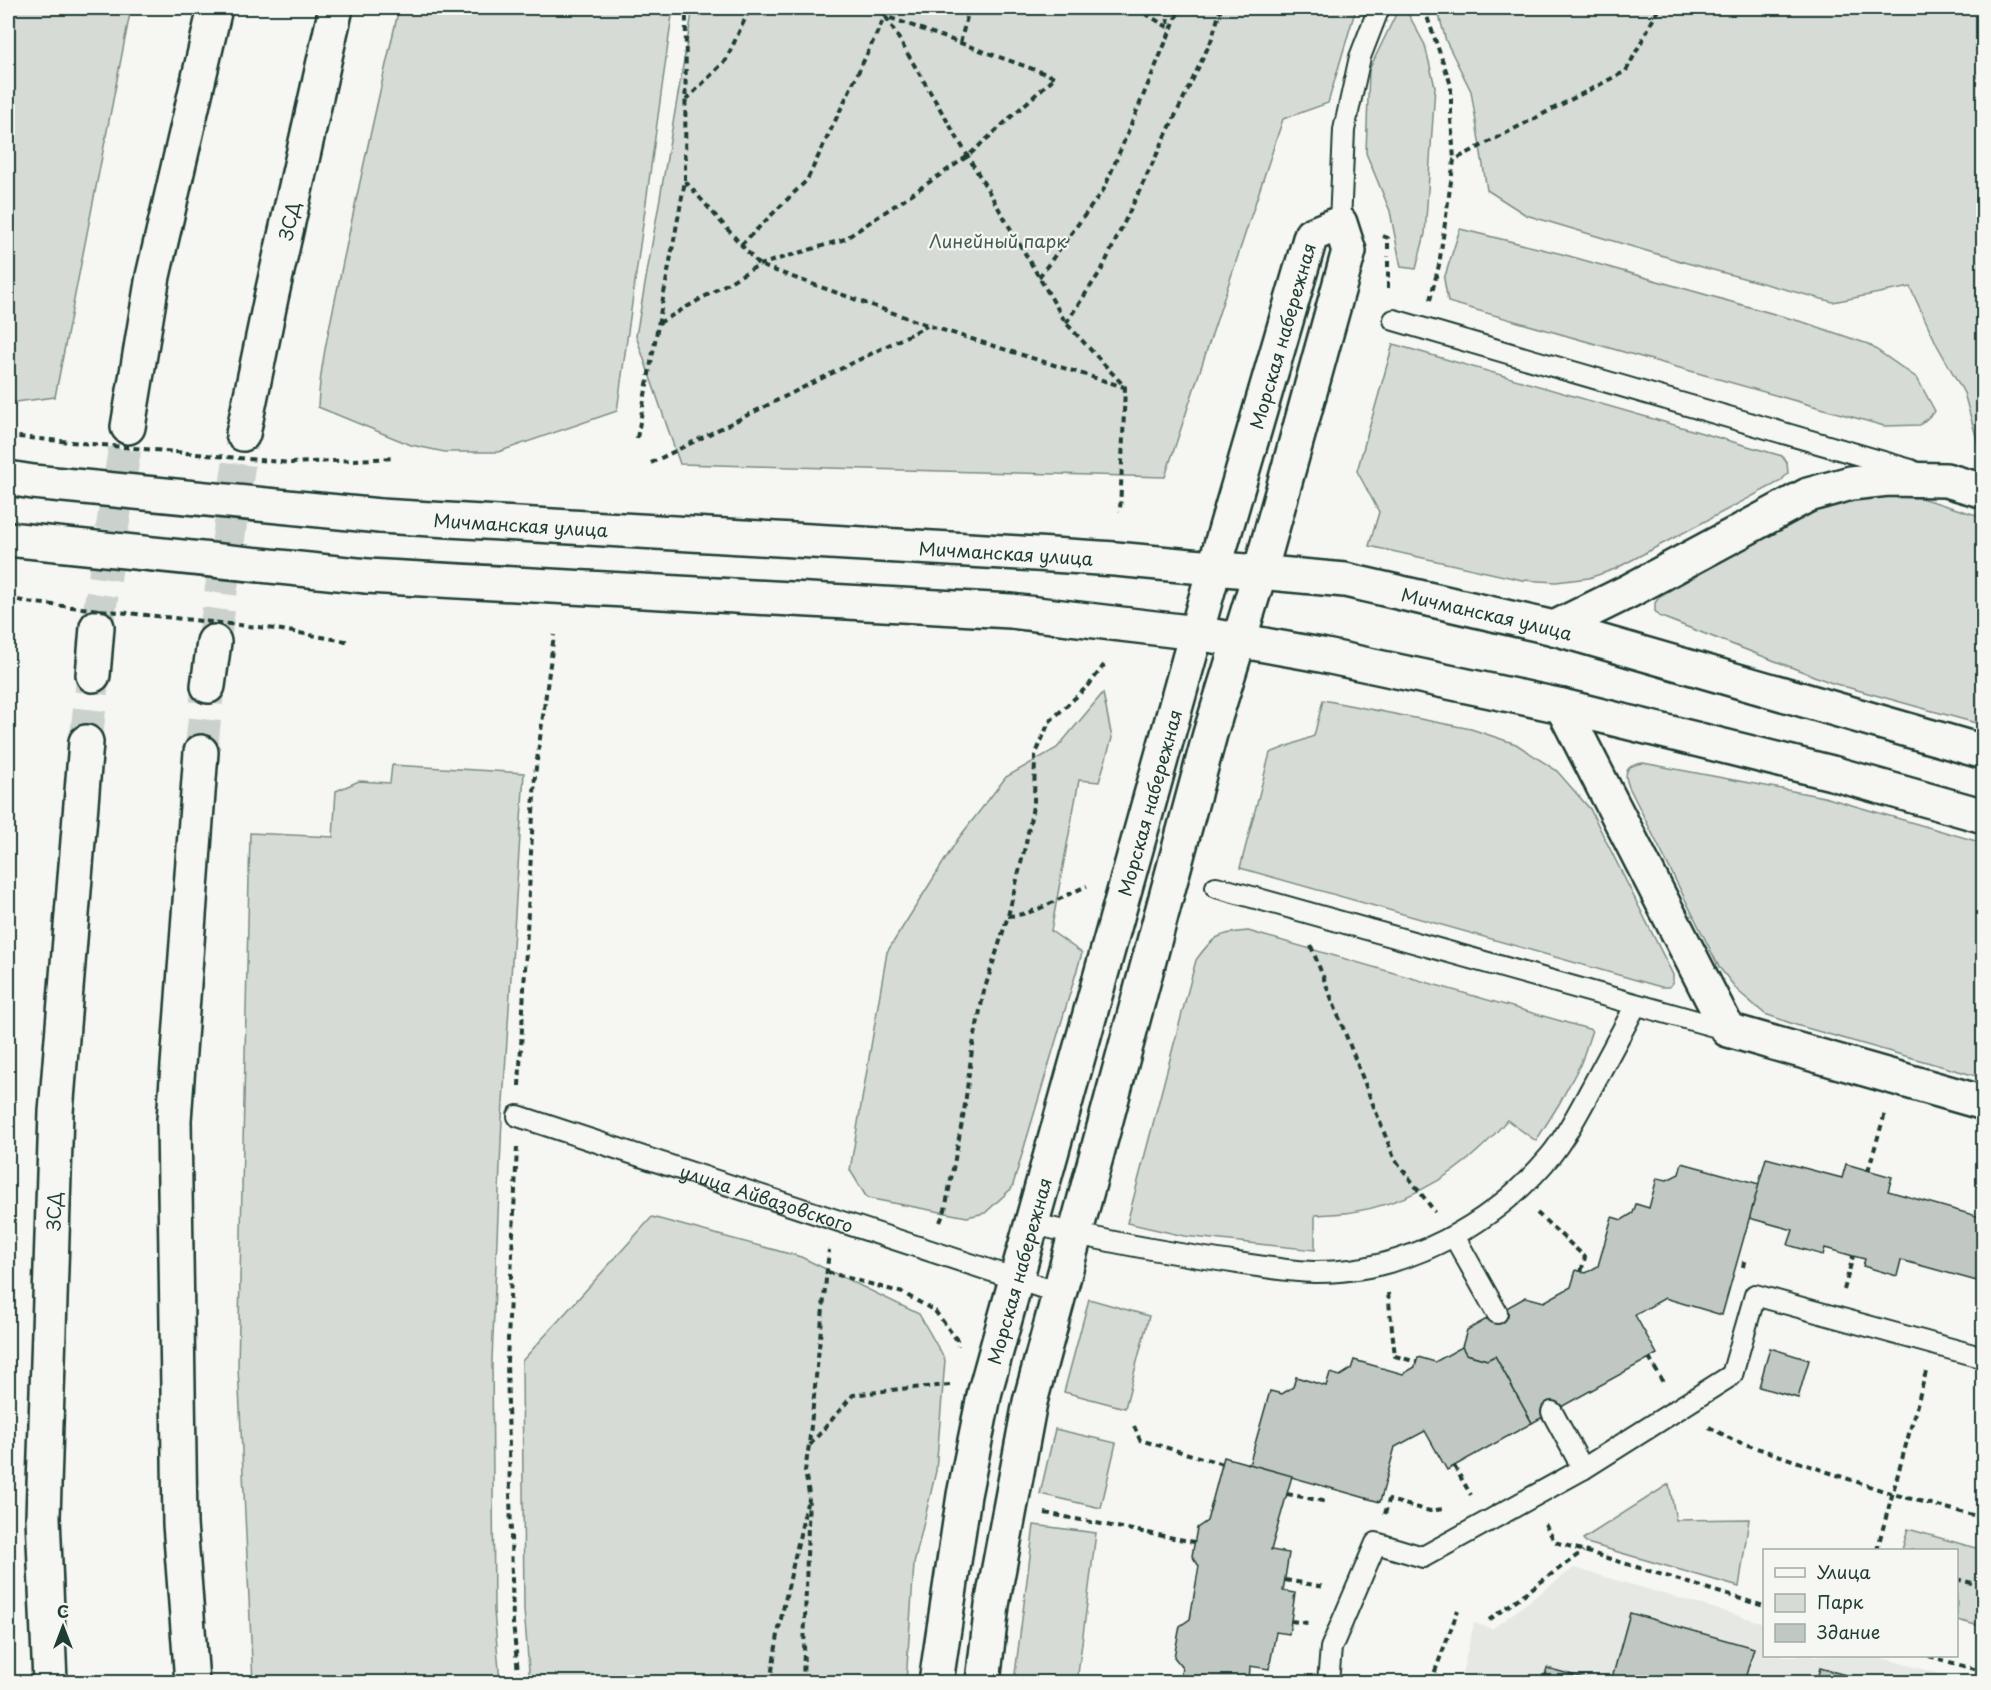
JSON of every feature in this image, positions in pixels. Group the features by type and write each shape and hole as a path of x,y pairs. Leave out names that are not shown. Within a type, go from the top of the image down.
{"main road":[{"path":"128,427 153,276 215,8"},
{"name":"ЗСД","path":"243,434 336,8"},
{"path":"983,1683 992,1605 1030,1402 1210,734 1260,573 1349,251 1340,223"},
{"name":"Морская набережная","path":"936,1683 969,1472 985,1391 1031,1223 1214,568 1311,236 1340,223"},
{"name":"Мичманская улица","path":"8,478 380,516 1008,552 1345,580 1554,628 1983,752"},
{"path":"1554,628 1629,591 1808,495 1851,483 1888,479 1946,480 1983,491"},
{"path":"8,539 367,576 1011,612 1197,633 1239,639 1562,706 1832,773 1983,816"},
{"path":"93,675 97,627"},
{"path":"208,686 214,642"},
{"path":"1562,706 1728,1030 1983,1103"},
{"name":"ЗСД","path":"50,1683 43,1517 56,1112 86,742"},
{"path":"192,1683 180,1524 174,1120 201,752"}],"lane":[{"path":"1340,223 1344,130 1360,57 1379,8"},
{"path":"1394,320 1946,480"},
{"path":"1216,887 1728,1030"},
{"path":"1031,1223 1112,1243 1269,1268 1315,1272 1360,1268 1405,1258 1454,1236 1486,1217 1522,1188 1552,1153 1577,1115 1636,1005"},
{"name":"улица Айвазовского","path":"518,1116 1059,1293"},
{"path":"1454,1236 1497,1313"},
{"path":"1328,1683 1331,1648 1376,1543 1423,1557 1583,1468 1732,1375 1755,1295 1983,1358"},
{"path":"1552,1412 1583,1468"}],"path":[{"path":"637,438 685,181 686,8"},
{"path":"685,101 726,60 750,8"},
{"path":"741,245 807,180 887,8"},
{"path":"1136,8 1171,29"},
{"path":"1165,8 1171,29"},
{"path":"1039,277 1104,189 1180,8"},
{"path":"1066,323 1102,269 1211,41 1221,8"},
{"path":"1424,8 1451,86 1454,160 1438,265 1429,304"},
{"path":"1454,160 1626,71 1659,8"},
{"path":"659,323 759,265 845,239 968,156 1055,77 885,16"},
{"path":"885,16 1066,323 1125,387 1120,512"},
{"path":"960,43 968,17"},
{"path":"685,181 759,265 927,325 1125,387"},
{"path":"1388,238 1388,288"},
{"path":"651,464 927,325"},
{"path":"8,436 291,463 394,458"},
{"path":"8,597 26,602 276,629 351,642"},
{"path":"519,1683 513,1623 507,1362 535,775 554,635"},
{"path":"928,1250 945,1210 984,992 1008,916 1026,843 1032,812 1035,756 1049,722 1089,686 1104,665"},
{"path":"1008,916 1024,915 1096,882"},
{"path":"1308,940 1394,1158 1454,1236"},
{"path":"1868,1170 1886,1106"},
{"path":"1529,1205 1585,1257 1581,1272"},
{"path":"803,1683 809,1494 805,1471 832,1219"},
{"path":"1743,1268 1745,1257"},
{"path":"826,1272 903,1293 935,1311 957,1340 959,1352"},
{"path":"1388,1291 1395,1356 1417,1362"},
{"path":"1878,1549 1933,1344"},
{"path":"1665,1386 1674,1381"},
{"path":"809,1445 853,1395 900,1389 956,1386"},
{"path":"1678,1409 1732,1440 1893,1494 1983,1518"},
{"path":"1134,1426 1140,1440 1223,1464"},
{"path":"1462,1498 1480,1488"},
{"path":"770,1683 780,1623 809,1494"},
{"path":"1287,1494 1328,1502"},
{"path":"1530,1498 1555,1542 1763,1606"},
{"path":"1376,1543 1389,1500 1430,1511 1447,1507"},
{"path":"1009,1506 1194,1542"},
{"path":"1489,1620 1583,1551"},
{"path":"1285,1580 1355,1592"},
{"path":"1958,1580 1983,1586"},
{"path":"1431,1683 1458,1610"},
{"path":"1932,1657 1983,1672"}],"shaded area":[{"path":"1574,1568 1763,1623 1763,1657 1879,1657 1968,1682 1460,1682 1474,1623 1492,1629"}],"green space":[{"path":"8,8 131,8 55,397 8,403"},
{"path":"399,8 673,8 617,411 498,452 445,452 411,445 318,407 327,337"},
{"name":"Линейный парк","path":"693,8 1356,8 1328,103 1283,119 1165,477 680,464 636,336"},
{"path":"1399,8 1405,8 1425,45 1435,87 1425,234 1416,269 1401,267 1390,211 1366,153 1369,70"},
{"path":"1437,8 1983,8 1983,448 1979,447 1964,393 1937,345 1910,287 1833,302 1687,263 1526,215 1487,190 1471,91 1446,41"},
{"path":"1460,229 1562,254 1806,323 1868,344 1917,378 1935,411 1920,425 1884,426 1448,302 1444,279"},
{"path":"1393,344 1782,456 1787,463 1788,473 1781,481 1615,569 1589,578 1556,582 1522,580 1369,546 1379,512 1357,471"},
{"path":"1875,496 1921,498 1983,517 1983,725 1832,683 1659,616 1655,611 1655,603 1660,596 1794,521 1830,505"},
{"path":"1103,693 1112,738 1099,782 1079,780 1051,931 1082,953 1012,1188 985,1213 967,1217 867,1198 850,1170 887,952 958,839 1006,777 1057,748"},
{"path":"1323,700 1471,729 1516,744 1557,771 1590,809 1673,975 1673,983 1669,987 1661,987 1240,868 1270,753 1314,736"},
{"path":"1643,763 1824,797 1983,843 1983,1078 1796,1025 1765,1014 1738,991 1719,967 1629,787 1626,777 1627,770 1633,765"},
{"path":"392,765 524,773 502,1118 492,1360 494,1611 500,1682 253,1682 238,1367 250,833 333,837 336,791 359,781 390,783"},
{"path":"1248,931 1592,1030 1581,1063 1536,1141 1507,1120 1489,1141 1454,1171 1422,1190 1370,1209 1315,1215 1315,1250 1184,1236 1127,1223 1196,960 1218,937"},
{"path":"652,1217 801,1257 919,1314 945,1360 936,1471 914,1564 906,1682 530,1682 524,1610 522,1361"},
{"path":"1089,1299 1149,1316 1125,1408 1064,1392"},
{"path":"1055,1429 1116,1443 1101,1508 1040,1494"},
{"path":"1669,1484 1676,1520 1749,1519 1739,1587 1587,1543 1583,1539"},
{"path":"1034,1525 1096,1533 1077,1682 1014,1682"},
{"path":"1908,1529 1983,1550 1983,1627 1958,1620 1958,1549 1902,1549"}],"building":[{"path":"1766,1158 1842,1178 1846,1164 1892,1177 1888,1191 1984,1218 1984,1283 1901,1260 1897,1276 1863,1266 1865,1259 1825,1248 1823,1255 1788,1245 1793,1230 1749,1218"},
{"path":"1682,1163 1759,1184 1722,1315 1665,1298 1635,1315 1657,1354 1532,1423 1495,1356 1487,1360 1466,1354 1462,1347 1467,1330 1526,1297 1544,1302 1571,1287 1576,1270 1586,1273 1598,1266 1612,1217 1622,1220 1633,1213 1636,1204 1649,1208 1657,1178 1667,1180 1679,1174"},
{"path":"1462,1347 1466,1354 1487,1360 1495,1356 1532,1423 1447,1470 1425,1431 1395,1447 1380,1502 1249,1465 1270,1391 1282,1394 1293,1387 1296,1377 1326,1386 1330,1373 1340,1376 1351,1369 1354,1360 1403,1374 1415,1367 1418,1357 1435,1362"},
{"path":"1770,1348 1809,1360 1798,1398 1759,1387"},
{"path":"1224,1457 1292,1476 1271,1550 1289,1553 1283,1591 1295,1593 1289,1634 1276,1632 1269,1669 1250,1666 1249,1682 1180,1682 1182,1667 1174,1657 1180,1626 1190,1619 1199,1566 1192,1556 1197,1528 1207,1521"},
{"path":"1630,1613 1754,1648 1744,1682 1611,1682"},
{"path":"1547,1668 1598,1682 1543,1682"},
{"path":"1820,1668 1871,1682 1816,1682"},
{"path":"1502,1677 1522,1682 1500,1682"}],"tunnel":[{"path":"97,627 128,427"},
{"path":"214,642 243,434"},
{"path":"86,742 93,675"},
{"path":"201,752 208,686"}]}
